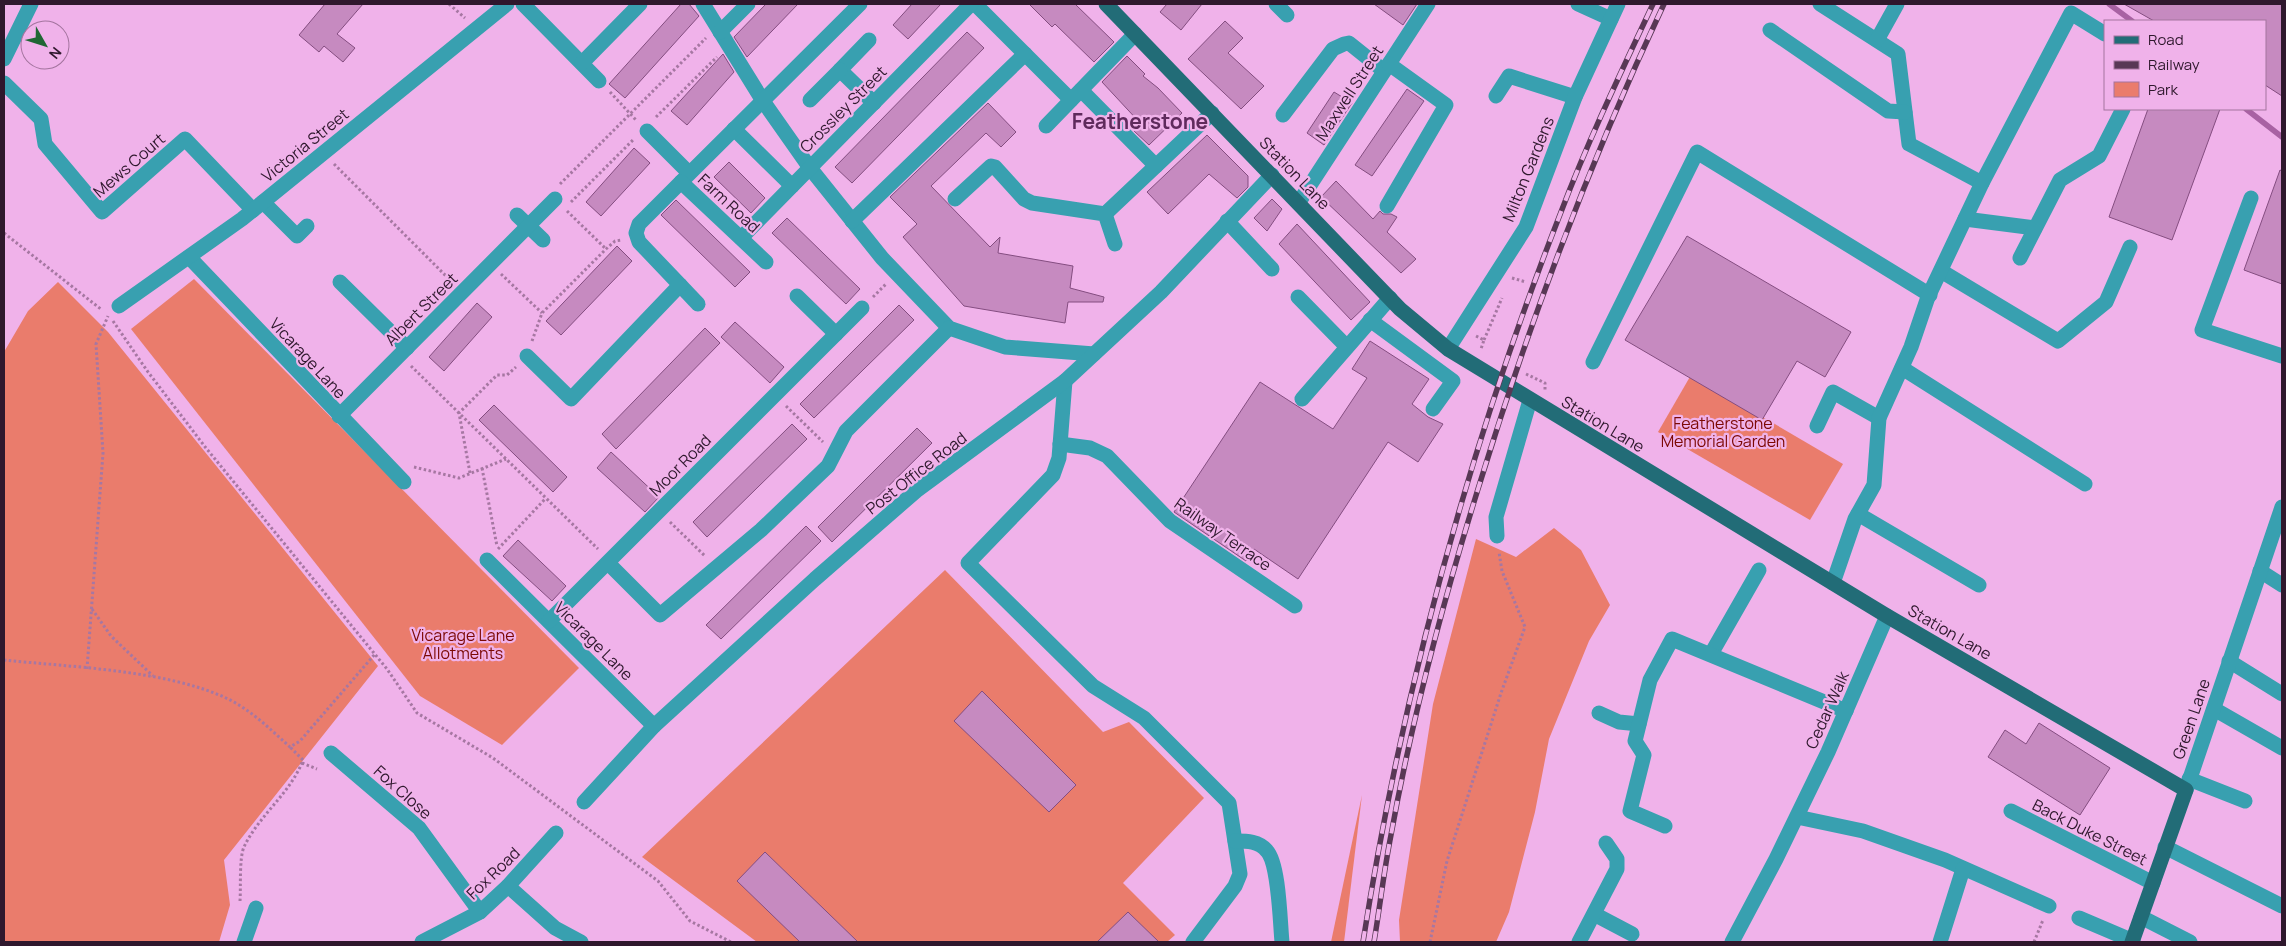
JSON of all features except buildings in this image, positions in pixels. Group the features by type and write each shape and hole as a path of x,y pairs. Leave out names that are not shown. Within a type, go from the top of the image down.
{"main road":[{"name":"Station Lane","path":"1108,4 1390,298 1448,349 1887,616 2188,784"},
{"name":"Green Lane","path":"2132,942 2188,784"}],"street":[{"path":"4,59 31,4"},
{"name":"Victoria Street","path":"114,310 258,206 507,4"},
{"path":"523,4 599,81"},
{"path":"582,63 640,4"},
{"path":"703,4 763,101 810,168 897,274 949,328 1005,347 1094,354"},
{"path":"718,29 748,4"},
{"path":"647,131 685,177 860,4"},
{"name":"Crossley Street","path":"741,238 971,4"},
{"path":"975,4 1025,54 1076,95 1156,166"},
{"path":"1276,4 1287,14"},
{"name":"Maxwell Street","path":"1299,202 1428,4"},
{"path":"1578,4 1611,19"},
{"name":"Milton Gardens","path":"1448,349 1526,227 1575,97 1618,4"},
{"path":"1820,4 1898,54 1909,144 1982,183"},
{"path":"1877,40 1897,4"},
{"path":"1833,583 1858,514 1874,485 1879,418 1902,368 1930,295 1982,183 2071,13 2104,33"},
{"path":"1770,30 1888,111 1905,112"},
{"path":"1046,126 1135,34"},
{"path":"810,100 869,40"},
{"path":"1283,115 1333,50 1344,44 1349,44 1446,105 1387,206"},
{"path":"852,221 1025,54"},
{"path":"840,70 874,103"},
{"path":"1496,96 1510,76 1575,97"},
{"name":"Mews Court","path":"4,83 41,119 45,144 102,212 185,139 258,206"},
{"path":"2020,258 2060,180 2099,156 2122,110"},
{"path":"1106,214 1212,113"},
{"path":"734,129 792,186"},
{"path":"1593,362 1697,152 1930,295"},
{"path":"955,199 990,166 995,167 1024,199 1032,203 1106,214"},
{"name":"Post Office Road","path":"584,802 654,726 916,491 1065,381 1160,292 1272,175"},
{"name":"Farm Road","path":"638,237 639,224 685,177 741,238 766,262"},
{"path":"2251,198 2202,330 2282,355"},
{"name":"Albert Street","path":"339,416 555,199"},
{"path":"258,206 297,236 307,226"},
{"path":"1106,214 1115,244"},
{"path":"517,215 543,240"},
{"path":"1965,219 2035,228"},
{"path":"1227,221 1272,269"},
{"path":"638,237 639,242 698,304"},
{"path":"1941,271 2058,341 2106,302 2130,247"},
{"name":"Vicarage Lane","path":"189,257 404,482"},
{"path":"340,282 404,352"},
{"path":"527,356 571,399 680,285"},
{"path":"798,296 836,334"},
{"path":"1298,297 1347,347"},
{"path":"1302,399 1390,298"},
{"name":"Moor Road","path":"549,621 862,308"},
{"path":"1370,320 1453,381 1433,409"},
{"path":"609,562 660,615 768,524 828,466 846,431 949,328"},
{"path":"1902,368 2085,484"},
{"path":"1065,381 1059,458 1053,475 968,563 1093,686 1144,718 1229,803 1240,874 1235,886 1193,942"},
{"path":"1817,426 1833,392 1879,418"},
{"path":"1496,536 1496,517 1530,400"},
{"name":"Railway Terrace","path":"1060,444 1090,448 1107,456 1170,521 1295,606"},
{"name":"Green Lane","path":"2188,784 2282,507"},
{"path":"1858,514 1979,585"},
{"name":"Vicarage Lane","path":"493,554 549,621 654,726"},
{"path":"1711,654 1759,570"},
{"path":"2260,571 2282,585"},
{"name":"Cedar Walk","path":"1732,942 1796,816 1846,711 1887,616"},
{"path":"1665,826 1630,811 1644,755 1635,741 1639,724 1650,680 1672,639 1846,711"},
{"path":"2230,661 2282,694"},
{"path":"2214,709 2282,748"},
{"path":"1599,713 1619,722 1639,724"},
{"name":"Fox Close","path":"332,753 419,828 480,912"},
{"path":"2188,784 2245,802"},
{"name":"Back Duke Street","path":"2011,811 2153,883"},
{"path":"1796,816 1863,831 1945,860 2049,906"},
{"name":"Fox Road","path":"422,942 480,912 508,886 556,834"},
{"path":"1235,841 1250,841 1263,847 1274,863 1282,942"},
{"path":"1580,942 1617,869 1617,859 1606,842"},
{"path":"2166,848 2282,906"},
{"path":"1940,942 1963,869"},
{"path":"508,886 555,928 582,942"},
{"path":"244,942 256,908"},
{"path":"1594,914 1632,934"},
{"path":"2141,917 2190,942"},
{"path":"2079,918 2132,942"}],"path":[{"path":"606,249 550,194 630,113 718,29"},
{"path":"599,81 647,131"},
{"path":"323,153 462,292"},
{"path":"4,233 114,310 148,372 206,448 388,669 417,713 494,758 658,882 690,922 731,942"},
{"path":"459,413 497,375 507,375 527,356 542,314 606,249 615,241 638,237"},
{"path":"490,264 542,314"},
{"path":"862,308 897,274"},
{"path":"1508,287 1511,278 1526,282"},
{"path":"1484,340 1504,296"},
{"path":"87,669 103,453 96,344 114,310"},
{"path":"404,352 459,413 609,562"},
{"path":"1526,374 1545,383"},
{"path":"775,395 834,453"},
{"path":"459,413 470,473"},
{"path":"410,466 459,478 506,459"},
{"path":"482,468 493,554"},
{"path":"493,554 546,498"},
{"path":"659,512 716,567"},
{"path":"1430,942 1447,861 1501,693 1525,627 1502,571 1496,536"},
{"path":"92,609 111,636 154,677"},
{"path":"290,747 300,742 375,654"},
{"path":"4,660 154,677 202,689 227,698 254,715 303,760 300,772 264,817 243,848 239,908"},
{"path":"302,763 317,769"},
{"path":"556,834 584,802"},
{"path":"2034,942 2049,906"}],"green space":[{"name":"Vicarage Lane Allotments","path":"194,279 579,668 502,745 420,696 131,329"},
{"path":"58,282 108,332 378,666 224,860 230,905 219,942 4,942 4,352 28,311"},
{"name":"Featherstone Memorial Garden","path":"1691,375 1843,464 1810,520 1658,432"},
{"path":"1554,528 1581,550 1610,605 1589,641 1549,739 1535,812 1509,912 1496,942 1400,942 1399,920 1433,704 1476,539 1516,557"},
{"path":"945,570 1103,732 1129,722 1204,798 1123,883 1175,935 1167,942 757,942 642,857"},
{"path":"1362,795 1344,942 1331,942"}],"waterway":[{"path":"2109,4 2131,20"},
{"path":"2247,110 2282,137"}],"railway":[{"path":"1363,942 1397,756 1442,572 1468,481 1497,390 1571,185 1653,4"},
{"path":"1374,942 1399,791 1409,747 1441,617 1478,489 1518,365 1562,243 1611,123 1664,4"}],"district":[{"name":"Featherstone","path":"1140,121"}]}
